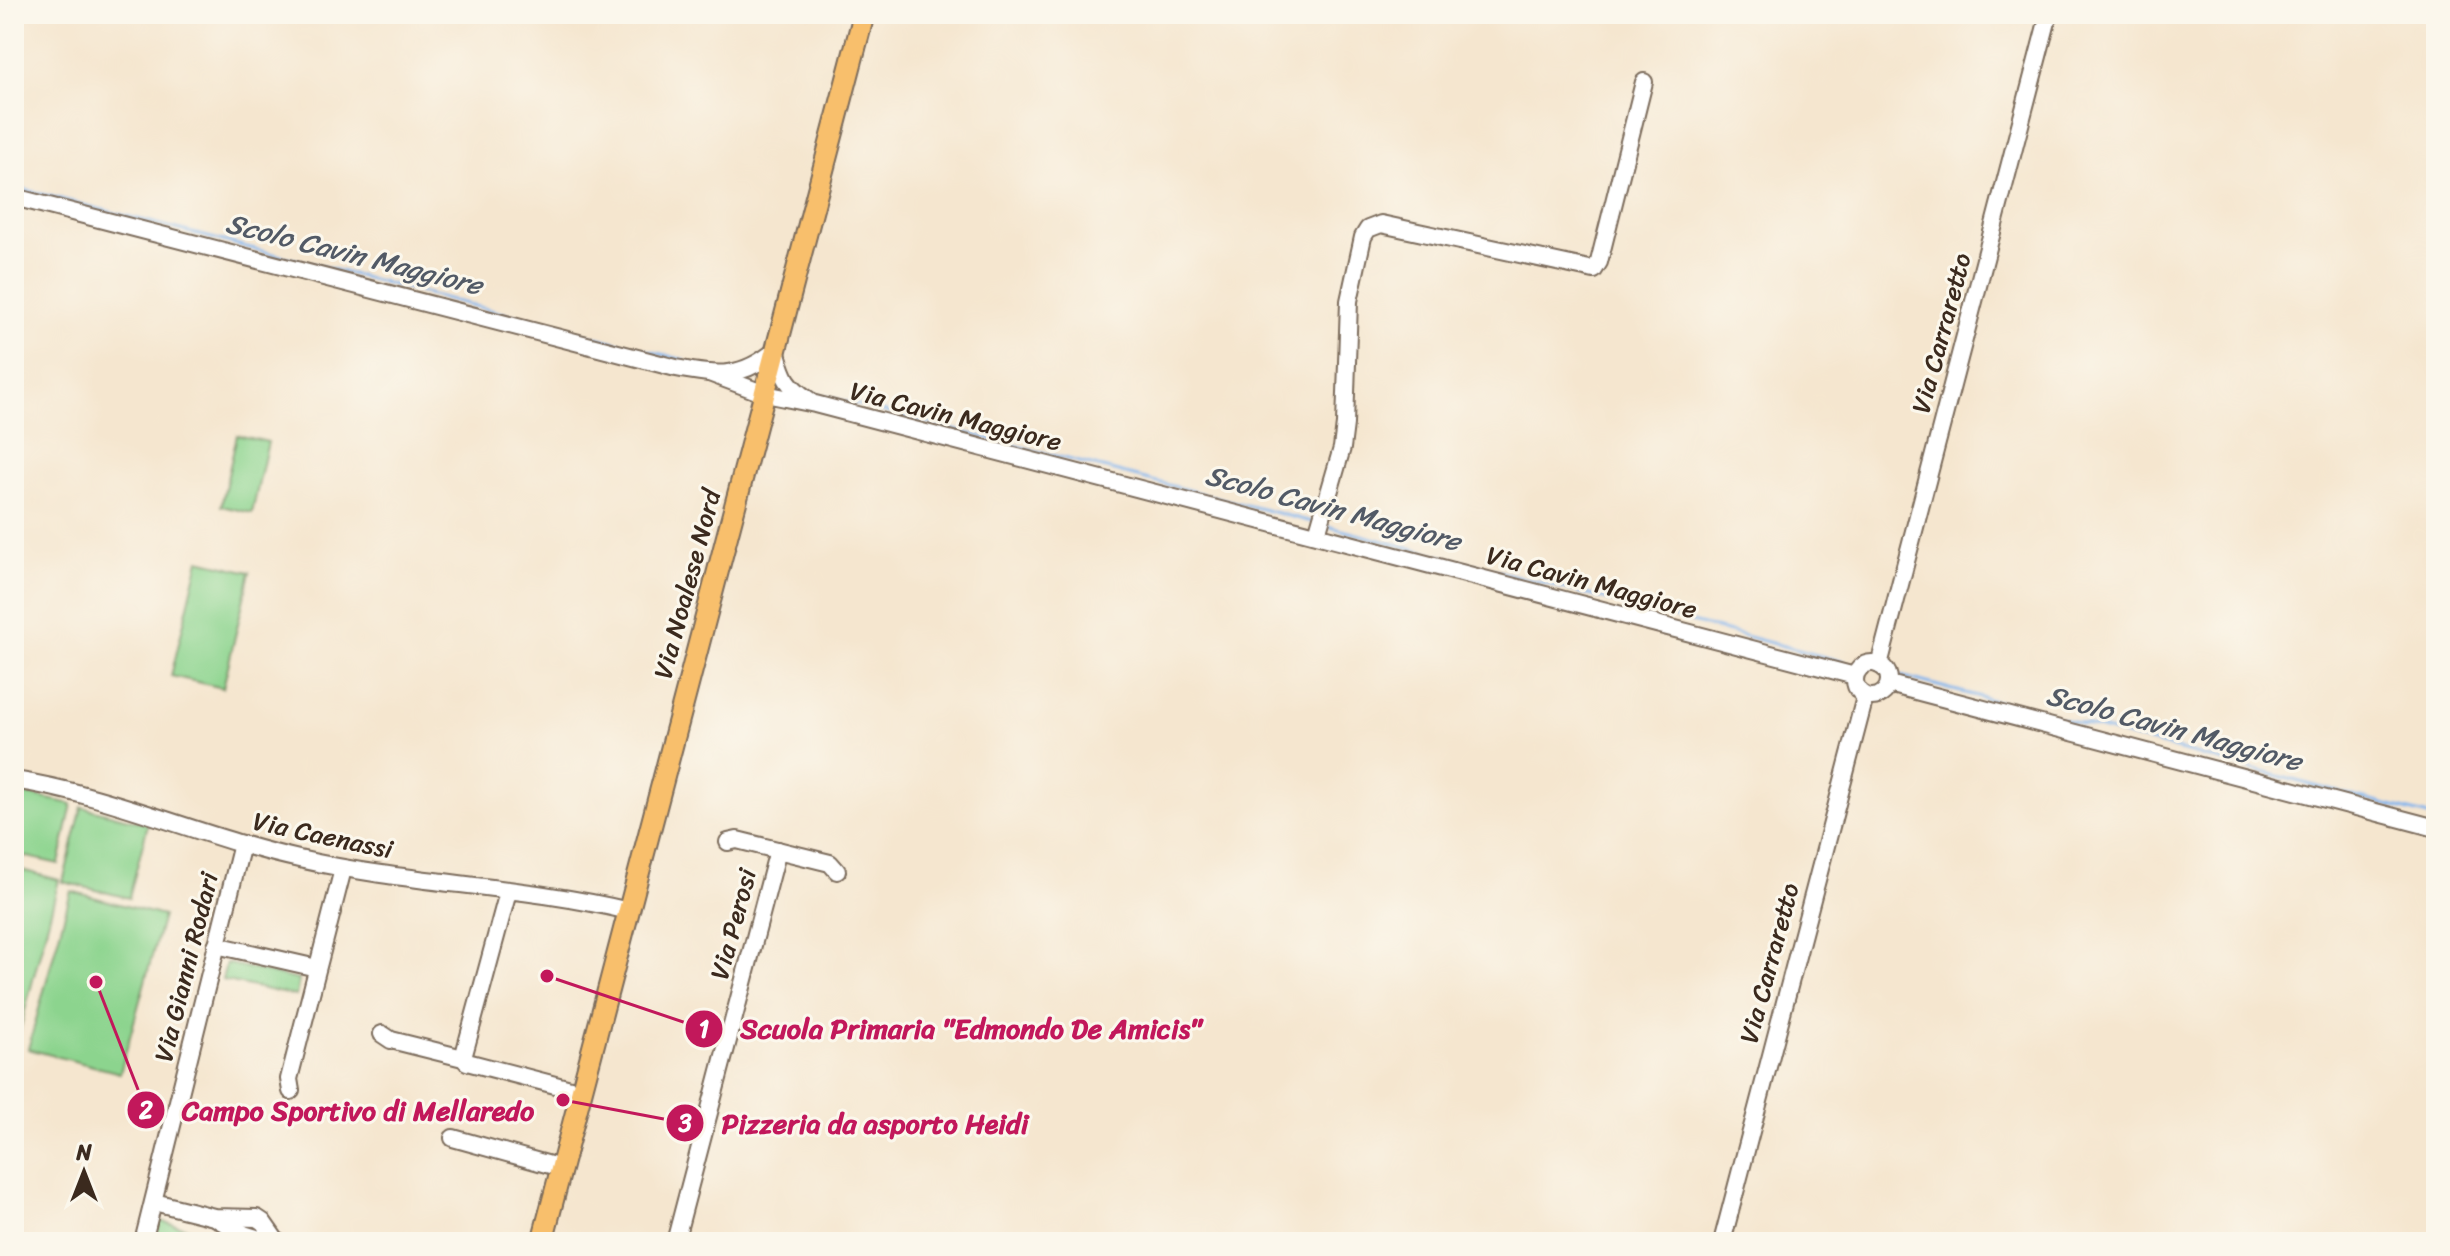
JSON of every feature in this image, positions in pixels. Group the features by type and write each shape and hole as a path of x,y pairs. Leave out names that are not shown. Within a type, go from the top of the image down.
{"main road":[{"name":"Via Noalese Nord","path":"542,1242 864,14"}],"street":[{"name":"Via Carraretto","path":"1879,665 2049,14"},
{"path":"1319,526 1344,436 1349,301 1363,237 1368,229 1381,224 1594,270 1599,262 1644,82"},
{"name":"Via Cavin Maggiore","path":"14,197 676,368 709,373 815,404 1319,526 1855,676"},
{"path":"745,371 757,366 776,350 792,389"},
{"name":"Via Cavin Maggiore","path":"709,373 745,371 759,378 766,390"},
{"name":"Via Cavin Maggiore","path":"766,390 792,389 815,404"},
{"path":"1864,665 1879,665 1888,674 1889,684 1879,696 1865,697 1857,689 1855,676 1864,665"},
{"path":"1889,684 2436,828"},
{"name":"Via Carraretto","path":"1722,1242 1865,697"},
{"name":"Via Caenassi","path":"14,780 59,787 242,844 338,868 558,897 629,911"},
{"name":"Via Perosi","path":"728,842 737,840 830,863 837,871"},
{"name":"Via Gianni Rodari","path":"143,1242 242,844"},
{"name":"Via Perosi","path":"675,1242 778,850"},
{"path":"291,1091 289,1079 342,873 338,868"},
{"path":"463,1058 508,892"},
{"path":"216,945 317,968"},
{"path":"382,1034 391,1040 582,1092"},
{"path":"453,1138 561,1168"},
{"path":"154,1202 214,1217 257,1218 277,1242"},
{"path":"214,1217 244,1234 269,1242"}],"green space":[{"path":"237,435 268,442 252,513 221,506"},
{"path":"199,560 250,572 223,688 171,676"},
{"path":"14,792 72,804 59,864 14,854"},
{"path":"82,807 148,824 129,898 63,882"},
{"path":"14,868 59,880 15,1049 14,1049"},
{"path":"71,891 163,916 120,1073 28,1049"},
{"path":"226,963 299,980 296,996 222,980"},
{"path":"160,1221 234,1240 234,1242 155,1242"}],"waterway":[{"name":"Scolo Cavin Maggiore","path":"14,187 684,360"},
{"name":"Scolo Cavin Maggiore","path":"812,393 1316,523"},
{"name":"Scolo Cavin Maggiore","path":"1327,526 1844,662"},
{"name":"Scolo Cavin Maggiore","path":"1901,676 2436,818"}],"place":[{"name":"Scuola Primaria \"Edmondo De Amicis\"","path":"547,976"},
{"name":"Campo Sportivo di Mellaredo","path":"96,982"},
{"name":"Pizzeria da asporto Heidi","path":"563,1100"}]}
